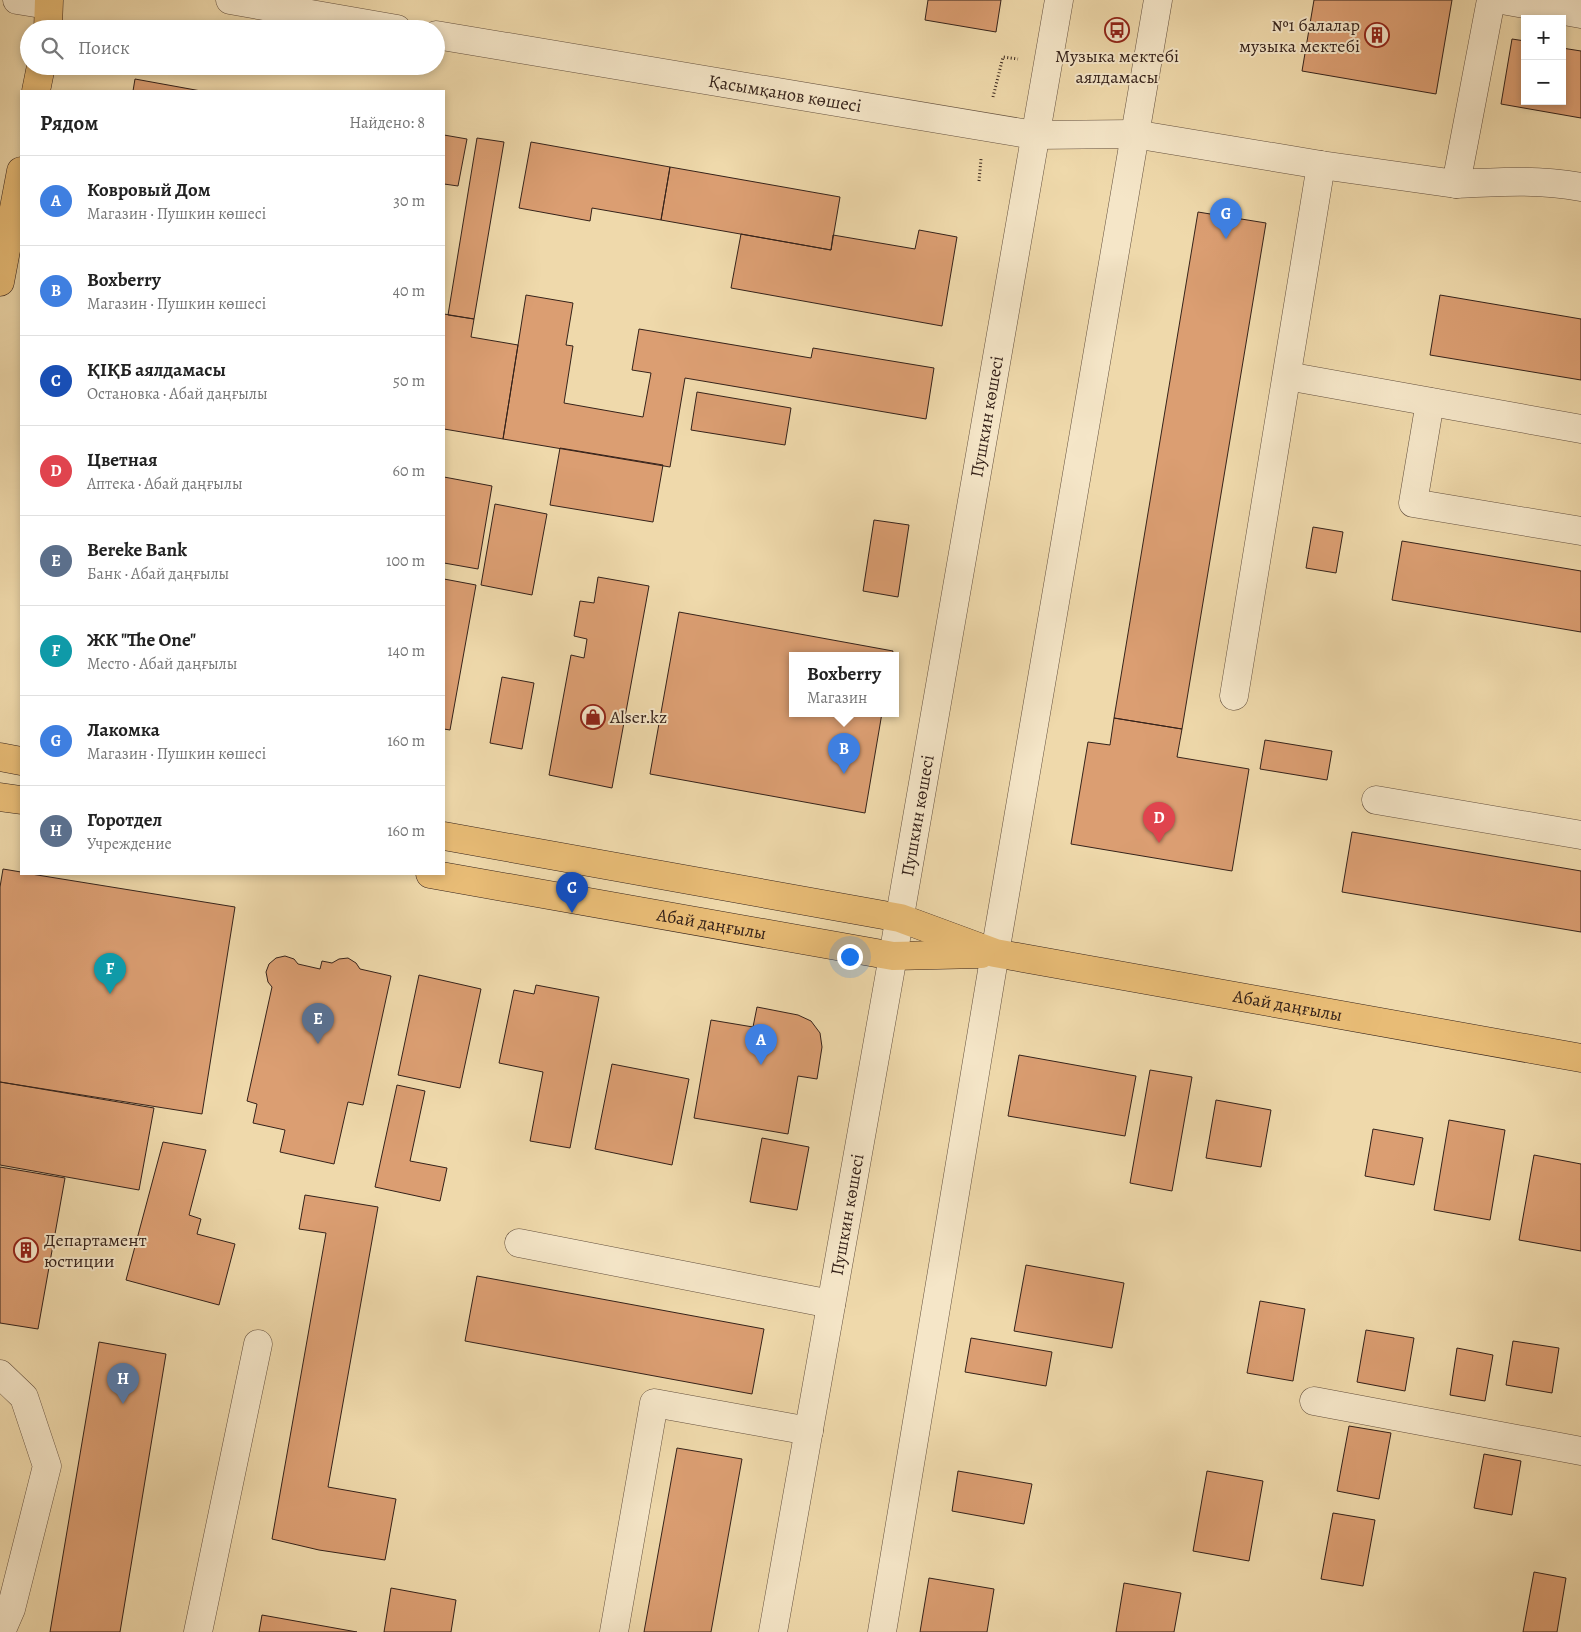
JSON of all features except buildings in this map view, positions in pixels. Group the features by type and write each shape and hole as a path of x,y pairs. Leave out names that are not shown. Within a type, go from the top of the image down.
{"main road":[{"path":"36,90 39,75"},
{"path":"0,282 20,176"},
{"path":"0,757 20,761"},
{"path":"0,797 20,800"},
{"name":"Абай даңғылы","path":"445,836 900,918 995,954 1581,1058"},
{"name":"Абай даңғылы","path":"436,875 893,956 995,954"}],"street":[{"path":"17,0 49,11"},
{"path":"230,0 265,3 351,20"},
{"name":"Пушкин көшесі","path":"773,1632 900,918 1058,0"},
{"path":"882,1632 995,954 1158,0"},
{"path":"1456,184 1491,0"},
{"path":"1502,0 1581,14"},
{"name":"Қасымқанов көшесі","path":"445,37 1034,135 1134,134 1456,184 1520,180 1581,187"},
{"path":"1234,696 1321,164"},
{"path":"1287,376 1581,429"},
{"path":"1430,402 1413,503 1581,531"},
{"path":"1376,800 1581,835"},
{"path":"520,1243 831,1304"},
{"path":"198,1632 258,1344"},
{"path":"0,1374 24,1397 47,1466 11,1609 1,1632"},
{"path":"1314,1401 1581,1451"},
{"path":"614,1632 654,1403 809,1431"}],"place":[{"name":"Музыка мектебі аялдамасы","path":"1117,30"},
{"name":"№1 балалар музыка мектебі","path":"1377,35"},
{"name":"Лакомка","path":"1226,239"},
{"name":"Alser.kz","path":"593,717"},
{"name":"Boxberry","path":"844,774"},
{"name":"Цветная","path":"1159,843"},
{"name":"ҚІҚБ аялдамасы","path":"572,913"},
{"name":"ЖК \"The One\"","path":"110,994"},
{"name":"Bereke Bank","path":"318,1044"},
{"name":"Ковровый Дом","path":"761,1065"},
{"name":"Департамент юстиции","path":"26,1250"},
{"name":"Горотдел","path":"123,1404"}]}
